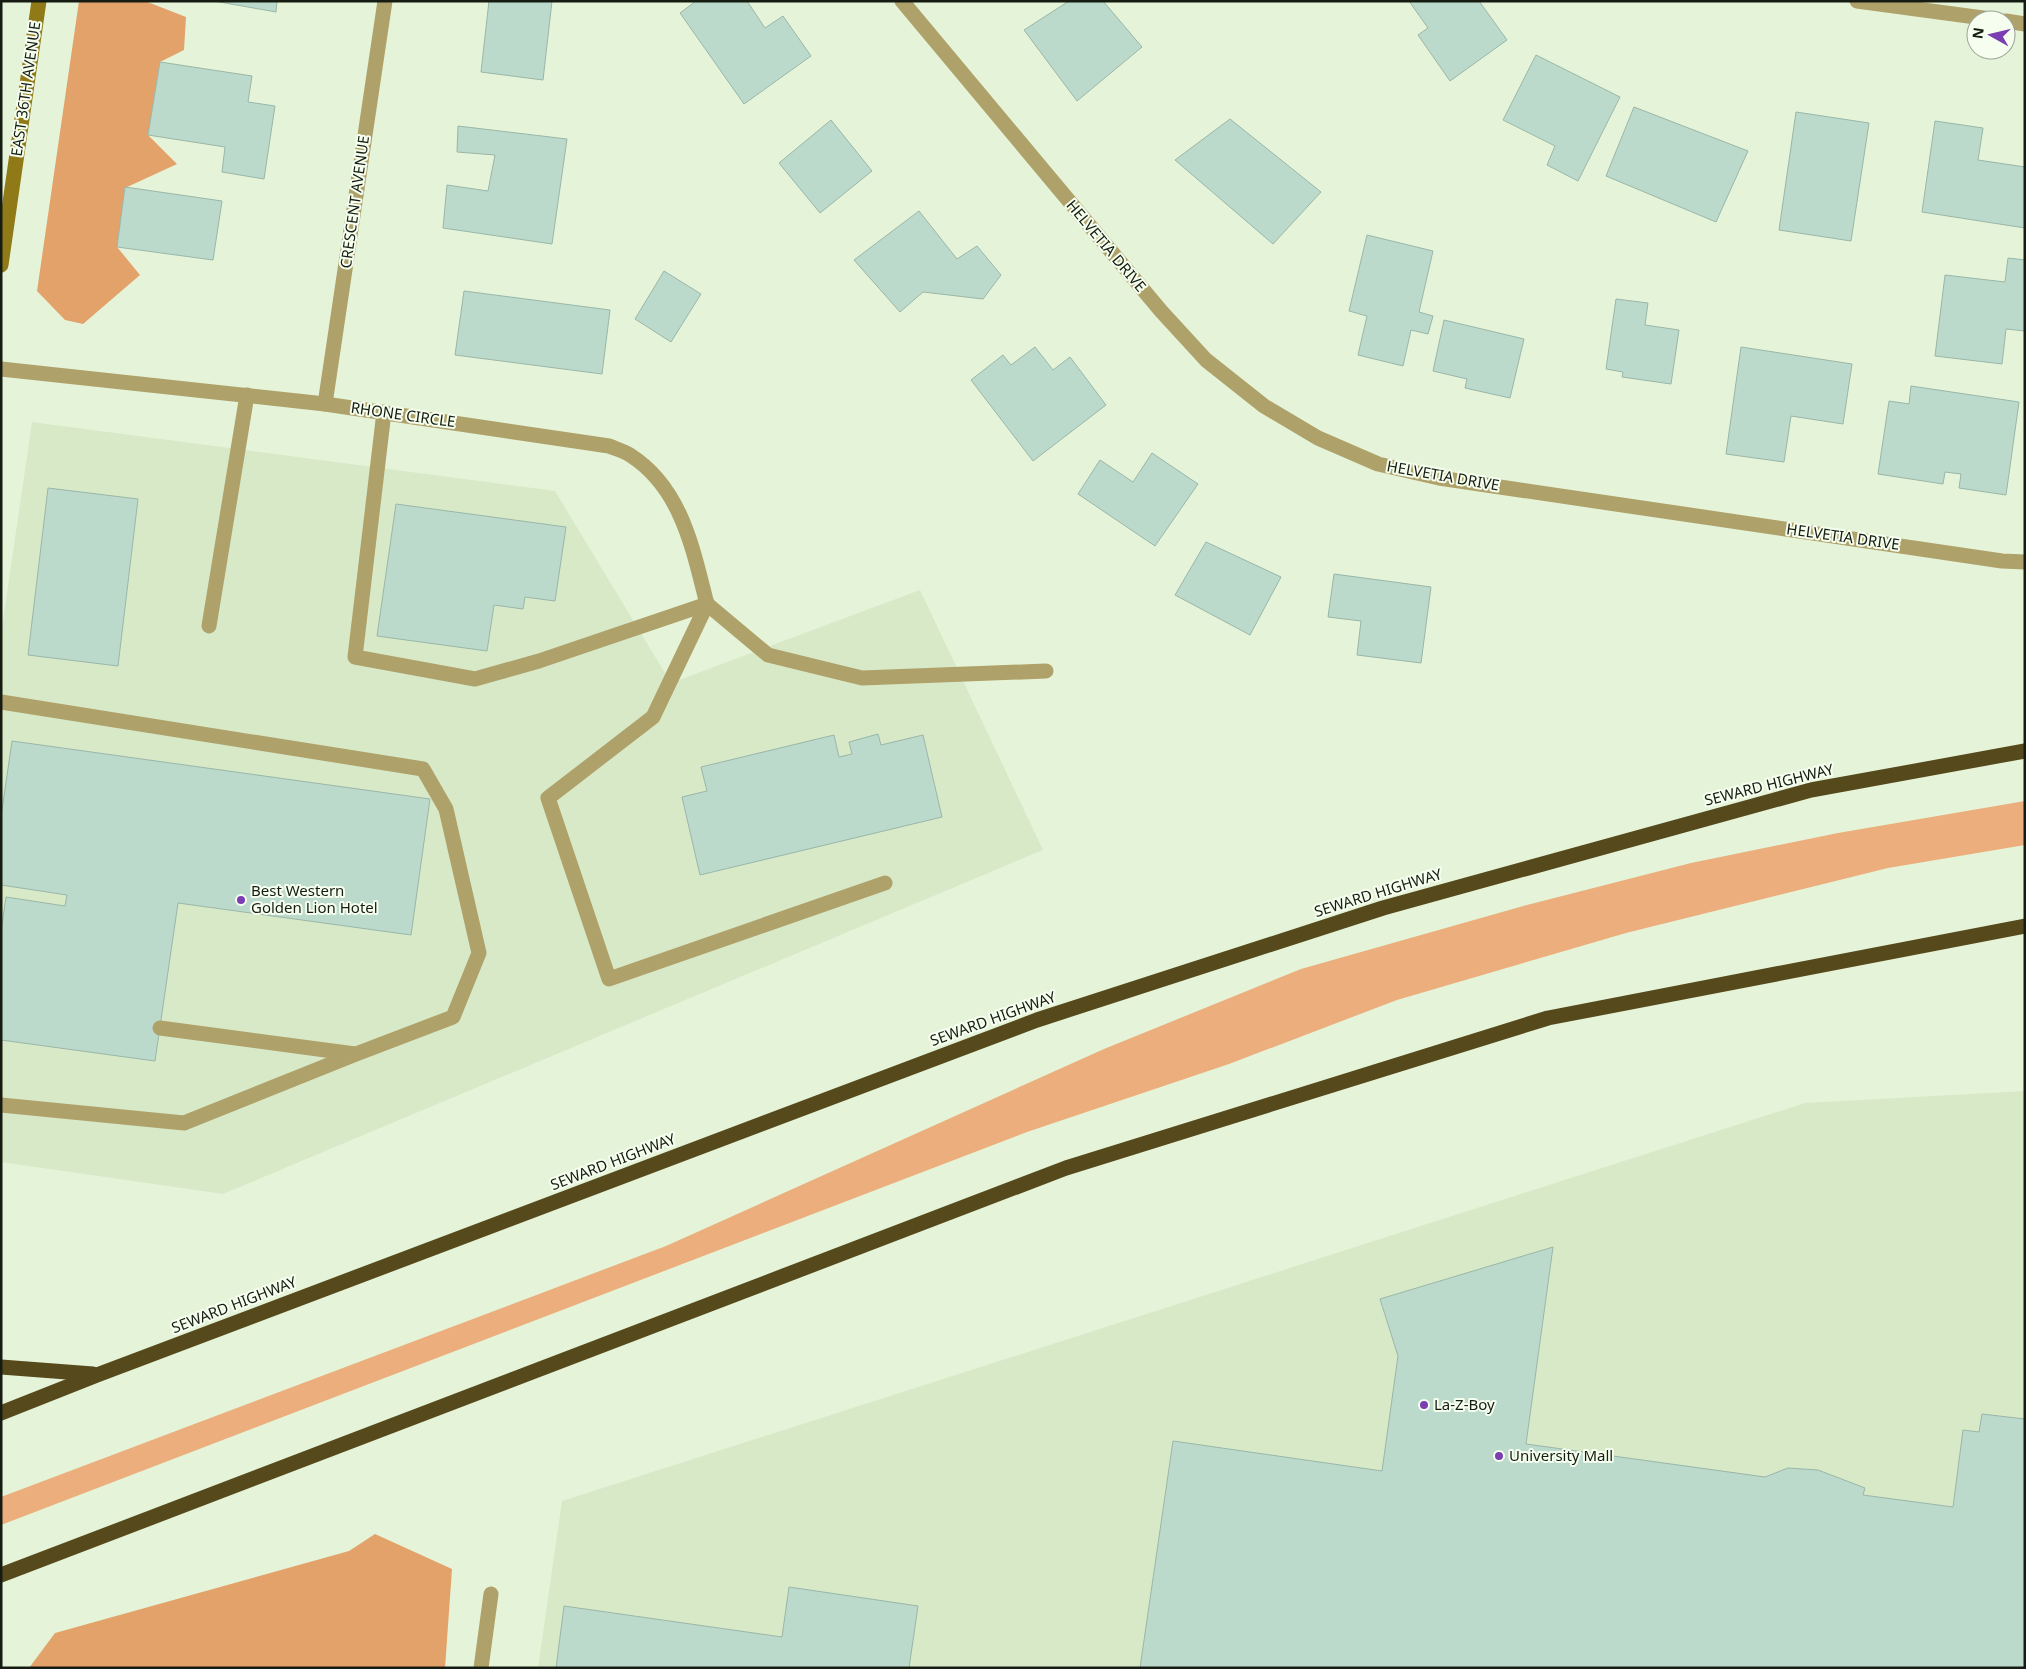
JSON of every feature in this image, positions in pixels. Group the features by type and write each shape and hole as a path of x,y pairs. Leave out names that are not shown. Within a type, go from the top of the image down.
{"highway":[{"name":"SEWARD HIGHWAY","path":"1,1413 97,1375 1065,1011 1383,908 1811,790 2025,751"},
{"path":"1,1575 1066,1168 1548,1018 2025,926"},
{"path":"1,1367 97,1375"}],"main road":[{"name":"EAST 36TH AVENUE","path":"1,265 39,1"}],"street":[{"name":"CRESCENT AVENUE","path":"326,404 385,1"},
{"path":"1857,1 1966,16"},
{"name":"HELVETIA DRIVE","path":"909,4 1161,312 1206,360 1264,406 1318,438 1378,464 1439,478 2002,561 2025,562"},
{"name":"RHONE CIRCLE","path":"1,369 326,404 609,446 630,455 651,472 676,504 691,544 707,604"},
{"path":"209,626 247,395"},
{"path":"384,412 355,657 475,680 539,661 707,604"},
{"path":"707,604 768,655 862,678 1046,671"},
{"path":"707,604 653,718 548,798 609,979 885,883"},
{"path":"1,702 423,769 446,809 479,953 453,1018 356,1054 184,1123 1,1105"},
{"path":"160,1028 356,1054"},
{"path":"481,1668 491,1594"}],"shaded area":[{"path":"79,1 145,1 186,17 184,50 160,62 148,135 177,164 125,188 117,247 140,275 83,324 65,320 37,291"},
{"path":"32,422 555,491 671,683 920,590 1043,850 223,1194 1,1162 1,634"},
{"path":"2025,801 2025,845 1888,868 1626,933 1397,1000 1229,1064 1027,1132 1,1525 1,1497 666,1246 1104,1049 1301,969 1527,905 1691,863 1838,833"},
{"path":"2025,1091 2025,1668 538,1668 562,1501 1805,1103"},
{"path":"375,1534 452,1569 445,1668 29,1668 55,1633 349,1551"}],"building":[{"path":"214,1 277,1 276,12"},
{"path":"489,1 552,1 543,80 481,72"},
{"path":"696,1 747,1 765,28 783,16 811,56 744,104 680,13"},
{"path":"1069,1 1103,1 1142,47 1077,101 1024,30"},
{"path":"1409,1 1479,1 1507,40 1450,81 1418,35 1428,28"},
{"path":"1536,55 1620,97 1578,181 1547,165 1555,146 1503,120"},
{"path":"160,62 252,76 248,102 275,106 264,179 222,172 225,147 148,135"},
{"path":"1634,107 1748,151 1716,222 1606,176"},
{"path":"1796,112 1869,123 1851,241 1779,230"},
{"path":"1230,119 1321,192 1273,244 1175,160"},
{"path":"831,120 872,171 820,213 779,163"},
{"path":"1935,121 1983,128 1978,160 2025,167 2025,228 1922,212"},
{"path":"458,126 567,139 552,244 443,228 447,185 488,191 495,155 457,152"},
{"path":"125,187 222,201 213,260 117,247"},
{"path":"919,211 957,259 977,246 1001,275 983,299 923,292 900,312 854,260"},
{"path":"1367,235 1433,251 1419,312 1433,316 1428,334 1411,330 1403,366 1358,355 1367,316 1349,311"},
{"path":"2008,258 2025,260 2025,331 2006,329 2002,364 1935,356 1945,275 2005,282"},
{"path":"664,271 701,294 671,342 635,319"},
{"path":"464,291 610,310 602,374 455,355"},
{"path":"1616,299 1648,303 1645,325 1679,330 1671,384 1622,377 1623,372 1606,369"},
{"path":"1444,320 1524,339 1510,398 1465,388 1467,379 1433,371"},
{"path":"1035,347 1053,370 1070,357 1106,405 1033,461 971,380 1003,355 1011,365"},
{"path":"1741,347 1852,364 1843,424 1791,416 1784,462 1726,454"},
{"path":"1911,386 2019,402 2006,495 1959,488 1961,474 1945,472 1943,484 1878,474 1889,401 1909,404"},
{"path":"1152,453 1198,484 1155,546 1078,494 1100,460 1133,482"},
{"path":"48,488 138,499 118,666 28,655"},
{"path":"396,504 566,527 555,601 525,597 523,609 494,605 487,651 377,636"},
{"path":"1206,542 1281,577 1250,635 1175,595"},
{"path":"1334,574 1431,587 1421,663 1357,655 1361,621 1328,617"},
{"path":"878,734 881,745 923,735 942,817 700,875 682,797 707,791 701,767 834,735 839,757 852,754 849,742"},
{"name":"Best Western Golden Lion Hotel","path":"12,741 430,799 411,935 178,903 155,1061 1,1040 1,932 6,897 65,906 67,895 1,885 1,817"},
{"name":"University Mall","path":"1553,1247 1526,1444 1765,1477 1788,1468 1818,1470 1865,1488 1863,1495 1953,1507 1963,1430 1979,1432 1982,1414 2025,1419 2025,1668 1140,1668 1173,1441 1382,1471 1398,1356 1380,1299"},
{"path":"789,1587 918,1606 909,1668 556,1668 564,1606 782,1637"}],"place":[{"name":"Best Western Golden Lion Hotel","path":"241,900"},
{"name":"La-Z-Boy","path":"1424,1405"},
{"name":"University Mall","path":"1499,1456"}]}
